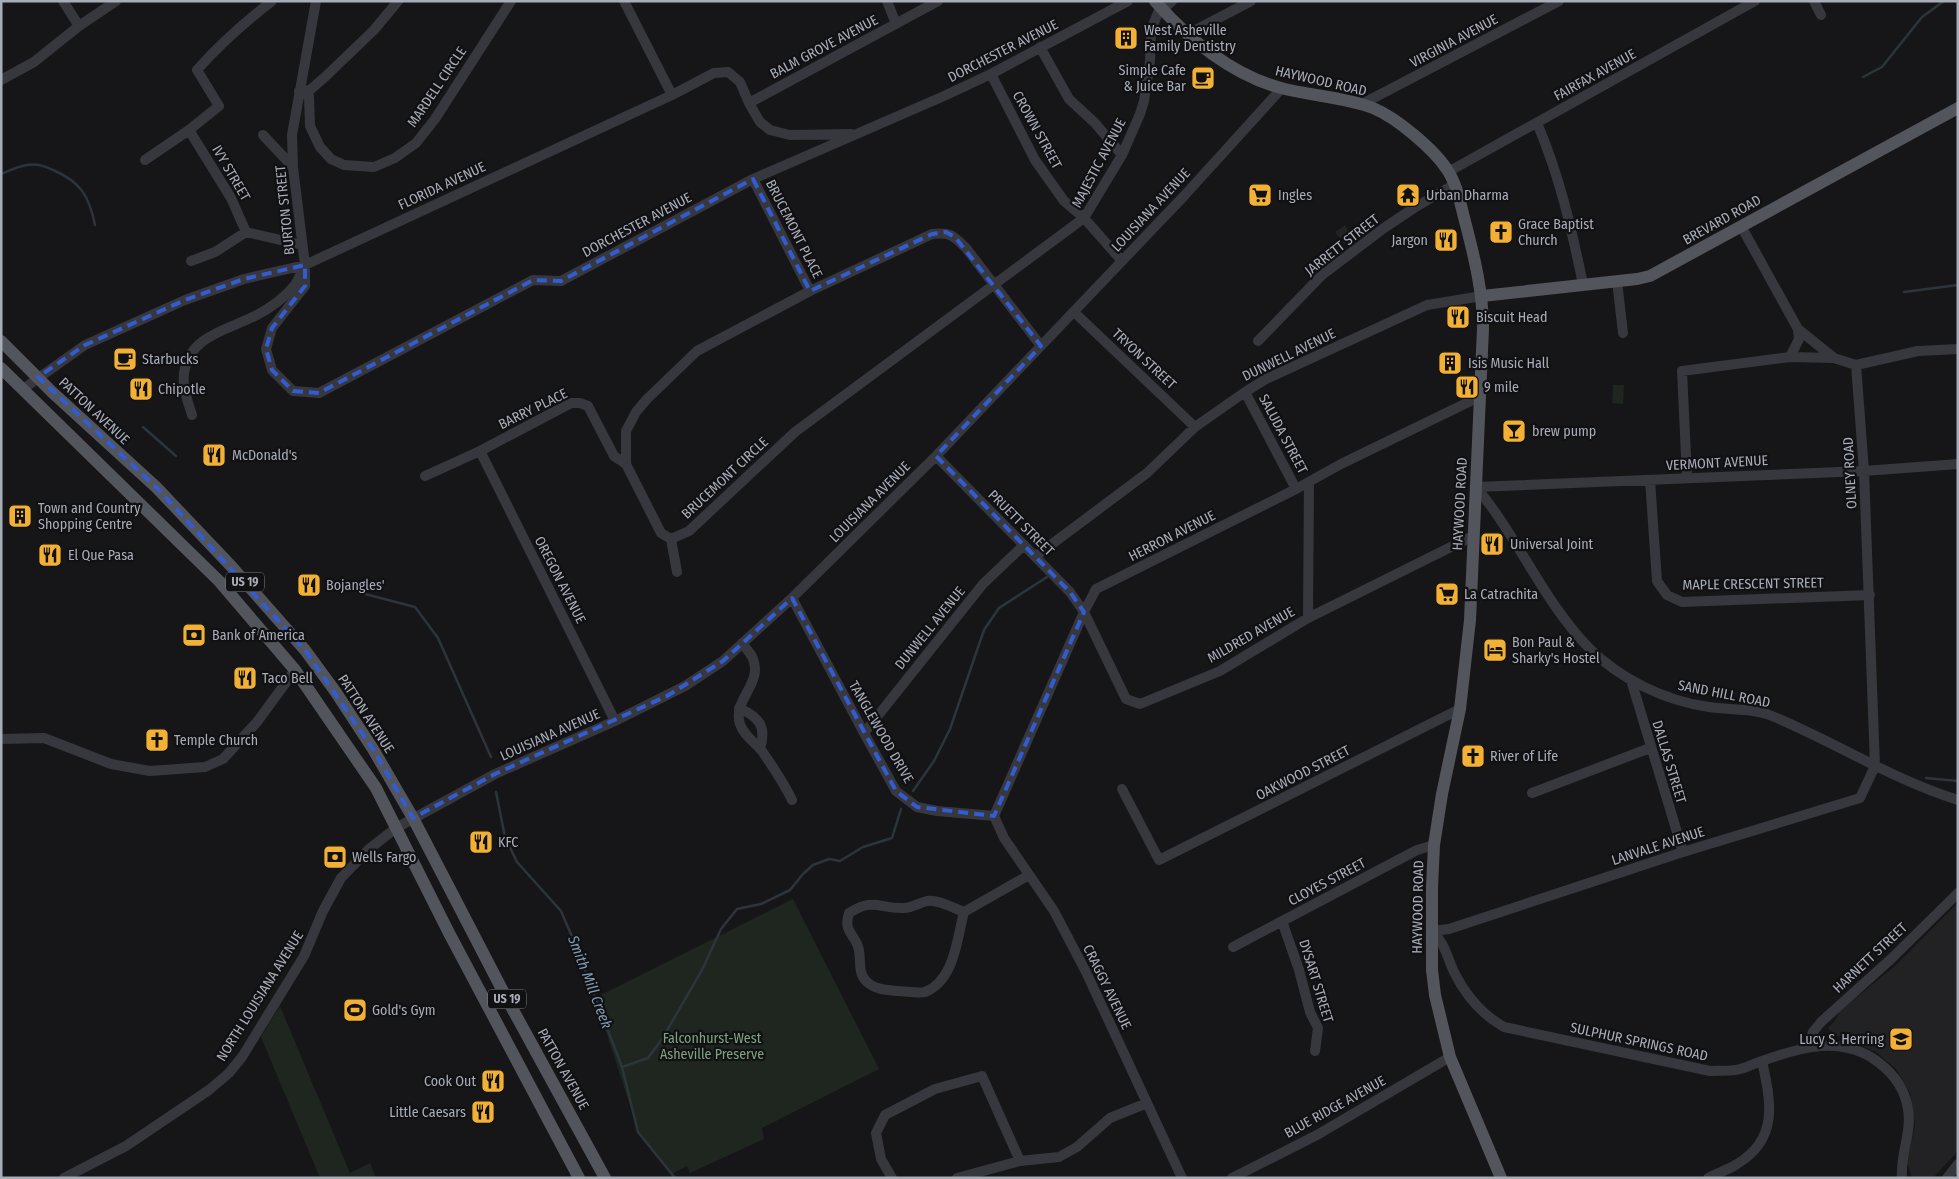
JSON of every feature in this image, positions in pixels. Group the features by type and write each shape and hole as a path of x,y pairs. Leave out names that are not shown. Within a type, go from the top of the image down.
{"main road":[{"name":"HAYWOOD ROAD","path":"1162,5 1188,34 1231,67 1248,76 1282,88 1362,104 1382,113 1424,143 1437,156 1455,184 1482,296 1483,329 1470,620 1460,709 1442,794 1434,845 1432,970 1435,995 1450,1057 1501,1178"},
{"name":"BREVARD ROAD","path":"1482,296 1650,276 1958,108"},
{"name":"PATTON AVENUE","path":"1,341 53,393 156,487 231,566 300,644 335,691 373,749 413,818 504,993 605,1178"},
{"name":"US 19","path":"1,368 219,581 295,670 376,788 449,933 579,1178"}],"street":[{"path":"63,1 79,26"},
{"path":"1,80 34,62 79,26 116,1"},
{"path":"145,160 189,130 219,106 197,70 245,22 272,1"},
{"name":"BURTON STREET","path":"192,415 185,392 184,374 189,358 198,344 212,334 256,316 276,302 295,284 305,265 293,167 292,135 316,1"},
{"path":"299,91 310,90 325,77 374,30 398,1"},
{"name":"MARDELL CIRCLE","path":"299,91 309,96 310,126 320,147 331,159 344,165 374,167 395,158 416,143 435,118 510,1"},
{"path":"624,1 672,95"},
{"path":"887,1 896,24"},
{"name":"BALM GROVE AVENUE","path":"749,103 938,1"},
{"name":"DORCHESTER AVENUE","path":"305,265 305,286 272,328 266,349 272,370 293,391 319,393 533,280 561,281 752,178 857,134 991,74 1128,1"},
{"path":"1188,34 1251,1"},
{"name":"VIRGINIA AVENUE","path":"1362,104 1559,1"},
{"name":"FAIRFAX AVENUE","path":"1448,172 1755,1"},
{"path":"1814,1 1821,15"},
{"name":"MAJESTIC AVENUE","path":"1122,260 1084,218 1122,155 1133,132 1144,101 1150,61 1151,30 1162,5"},
{"path":"1040,47 1069,99 1094,123 1122,155"},
{"name":"FLORIDA AVENUE","path":"23,389 85,346 185,300 244,279 305,265 672,95 714,73 728,72 740,82 760,122 770,130 790,135 857,134"},
{"name":"CROWN STREET","path":"991,74 1035,160 1064,201 1084,218"},
{"name":"LOUISIANA AVENUE","path":"396,828 495,774 615,721 685,686 722,661 792,598 936,456 1184,196 1282,88"},
{"path":"1538,123 1551,154 1567,208 1583,284"},
{"name":"IVY STREET","path":"189,130 231,198 246,232"},
{"path":"264,134 293,167"},
{"name":"BRUCEMONT PLACE","path":"752,178 810,291"},
{"name":"JARRETT STREET","path":"1258,341 1322,275 1384,228 1455,184"},
{"name":"BRUCEMONT CIRCLE","path":"671,539 689,531 794,432 1084,218"},
{"path":"1741,226 1798,330 1799,339 1790,357"},
{"path":"192,261 215,252 246,232 302,245"},
{"path":"677,572 671,539 661,533 626,464 626,431 636,412 647,399 697,350 810,291 932,234 946,232 956,237 966,248 1041,346"},
{"path":"1617,281 1623,333"},
{"name":"DUNWELL AVENUE","path":"1036,556 1147,473 1195,427 1266,379 1427,305 1482,296"},
{"name":"TRYON STREET","path":"1074,312 1195,427"},
{"path":"1798,330 1834,358"},
{"path":"1686,478 1682,371 1790,357 1834,358 1856,365 1918,351 1958,349"},
{"name":"OLNEY ROAD","path":"1856,365 1864,471 1870,595 1875,766"},
{"name":"SALUDA STREET","path":"1245,392 1296,490"},
{"name":"HERRON AVENUE","path":"994,816 1084,612 1096,589 1296,490 1341,464 1481,396"},
{"name":"BARRY PLACE","path":"426,476 480,451 571,403 580,403 588,406 614,456 626,464"},
{"name":"OREGON AVENUE","path":"480,451 615,721"},
{"name":"PRUETT STREET","path":"936,456 1036,556 1070,592 1084,612"},
{"name":"VERMONT AVENUE","path":"1476,487 1864,471 1958,464"},
{"name":"MAPLE CRESCENT STREET","path":"1650,480 1657,581 1667,595 1682,602 1870,595"},
{"path":"1308,618 1309,482"},
{"name":"SAND HILL ROAD","path":"1476,487 1495,510 1559,612 1590,649 1631,680 1690,704 1770,715 1875,766 1938,794 1958,800"},
{"name":"MILDRED AVENUE","path":"1084,612 1126,699 1140,704 1220,671 1308,618 1473,536"},
{"name":"DUNWELL AVENUE","path":"864,734 983,584 1024,545"},
{"name":"TANGLEWOOD DRIVE","path":"792,598 896,791 917,807 937,811 994,816"},
{"path":"742,643 753,658 756,673 739,708 740,724 748,738 760,749 776,771 792,800"},
{"path":"1,739 44,738 111,764 150,771 204,767 223,759 254,726 295,670"},
{"name":"DALLAS STREET","path":"1631,680 1683,852"},
{"path":"739,708 751,713 758,720 763,730 760,749"},
{"name":"OAKWOOD STREET","path":"1122,789 1159,860 1460,709"},
{"path":"1532,793 1650,748"},
{"name":"LANVALE AVENUE","path":"1432,931 1449,928 1683,852 1860,798 1875,766"},
{"name":"CRAGGY AVENUE","path":"994,816 1004,838 1054,910 1182,1178"},
{"name":"NORTH LOUISIANA AVENUE","path":"64,1178 126,1146 209,1090 229,1073 242,1057 304,956 326,905 341,878 369,849 396,828"},
{"name":"CLOYES STREET","path":"1233,947 1418,850 1434,845"},
{"path":"964,912 928,901 906,908 864,904 849,913 846,920 848,931 858,946 860,971 867,981 879,990 924,992 938,984 951,965 964,912 1029,874"},
{"name":"HARNETT STREET","path":"1807,1047 1813,1032 1821,1022 1891,959 1958,893"},
{"name":"DYSART STREET","path":"1282,921 1300,970 1310,1012 1318,1028 1315,1050"},
{"name":"SULPHUR SPRINGS ROAD","path":"1432,931 1441,940 1454,972 1477,1007 1490,1020 1504,1027 1710,1071 1739,1070 1807,1047 1837,1045 1871,1056 1894,1077 1906,1099 1908,1128 1901,1168 1902,1178"},
{"name":"BLUE RIDGE AVENUE","path":"1232,1178 1317,1135 1450,1057"},
{"path":"1708,1178 1737,1164 1757,1148 1769,1124 1770,1095 1762,1061"},
{"path":"892,1178 881,1159 876,1133 885,1115 935,1089 982,1076 1020,1161"},
{"path":"958,1178 1020,1161 1059,1157 1077,1147 1110,1118 1147,1103"},
{"path":"1947,1178 1958,1164"}],"highlighted area":[{"path":"753,179 810,291 932,234 946,232 955,237 1041,346 936,456 1070,592 1084,612 994,816 917,807 896,791 792,598 723,661 667,696 495,774 413,818 373,749 305,650 156,487 38,377 85,345 185,300 244,279 305,265 305,286 272,328 266,349 272,370 293,391 319,393 533,280 561,281"}],"shaded area":[{"path":"1345,225 1353,237 1344,244 1335,232"},
{"name":"Lucy S. Herring","path":"1958,903 1958,1151 1933,1178 1912,1178 1907,1162 1915,1125 1910,1093 1896,1069 1876,1052 1835,1035 1828,1028 1840,1011 1895,966"}],"green space":[{"path":"1613,385 1624,385 1623,404 1612,403"},
{"name":"Falconhurst-West Asheville Preserve","path":"793,899 879,1069 762,1128 764,1139 690,1173 687,1166 672,1174 640,1136 595,998"},
{"path":"280,1006 350,1173 370,1163 376,1178 320,1178 261,1037"}],"waterway":[{"path":"1863,77 1882,67 1922,17 1944,1"},
{"name":"Smith Mill Creek","path":"1,174 20,166 34,164 47,167 63,175 82,191 90,206 95,225"},
{"path":"1904,292 1958,285"},
{"name":"Smith Mill Creek","path":"143,427 176,456"},
{"path":"913,791 934,761 950,729 984,630 999,608 1047,577"},
{"name":"Smith Mill Creek","path":"365,594 415,607 438,638 491,757"},
{"path":"1926,778 1958,781"},
{"name":"Smith Mill Creek","path":"496,792 505,837 517,862 561,911 573,939 622,1067 638,1132 675,1178"},
{"path":"622,1067 648,1058 662,1039 702,970 721,929 737,909 761,904 790,890 813,865 829,859 840,861 863,847 892,838 901,809"}],"place":[{"name":"West Asheville Family Dentistry","path":"1126,38"},
{"name":"Simple Cafe & Juice Bar","path":"1203,78"},
{"name":"Ingles","path":"1260,195"},
{"name":"Urban Dharma","path":"1408,195"},
{"name":"Grace Baptist Church","path":"1501,232"},
{"name":"Jargon","path":"1446,240"},
{"name":"Biscuit Head","path":"1458,317"},
{"name":"Starbucks","path":"125,359"},
{"name":"Isis Music Hall","path":"1450,363"},
{"name":"9 mile","path":"1467,387"},
{"name":"Chipotle","path":"141,389"},
{"name":"brew pump","path":"1514,431"},
{"name":"McDonald's","path":"214,455"},
{"name":"Town and Country Shopping Centre","path":"20,516"},
{"name":"Universal Joint","path":"1492,544"},
{"name":"El Que Pasa","path":"50,555"},
{"name":"Bojangles'","path":"309,585"},
{"name":"La Catrachita","path":"1447,594"},
{"name":"Bank of America","path":"194,635"},
{"name":"Bon Paul & Sharky's Hostel","path":"1495,650"},
{"name":"Taco Bell","path":"245,678"},
{"name":"Temple Church","path":"157,740"},
{"name":"River of Life","path":"1473,756"},
{"name":"KFC","path":"481,842"},
{"name":"Wells Fargo","path":"335,857"},
{"name":"Gold's Gym","path":"355,1010"},
{"name":"Lucy S. Herring","path":"1901,1039"},
{"name":"Cook Out","path":"493,1081"},
{"name":"Little Caesars","path":"483,1112"}]}
